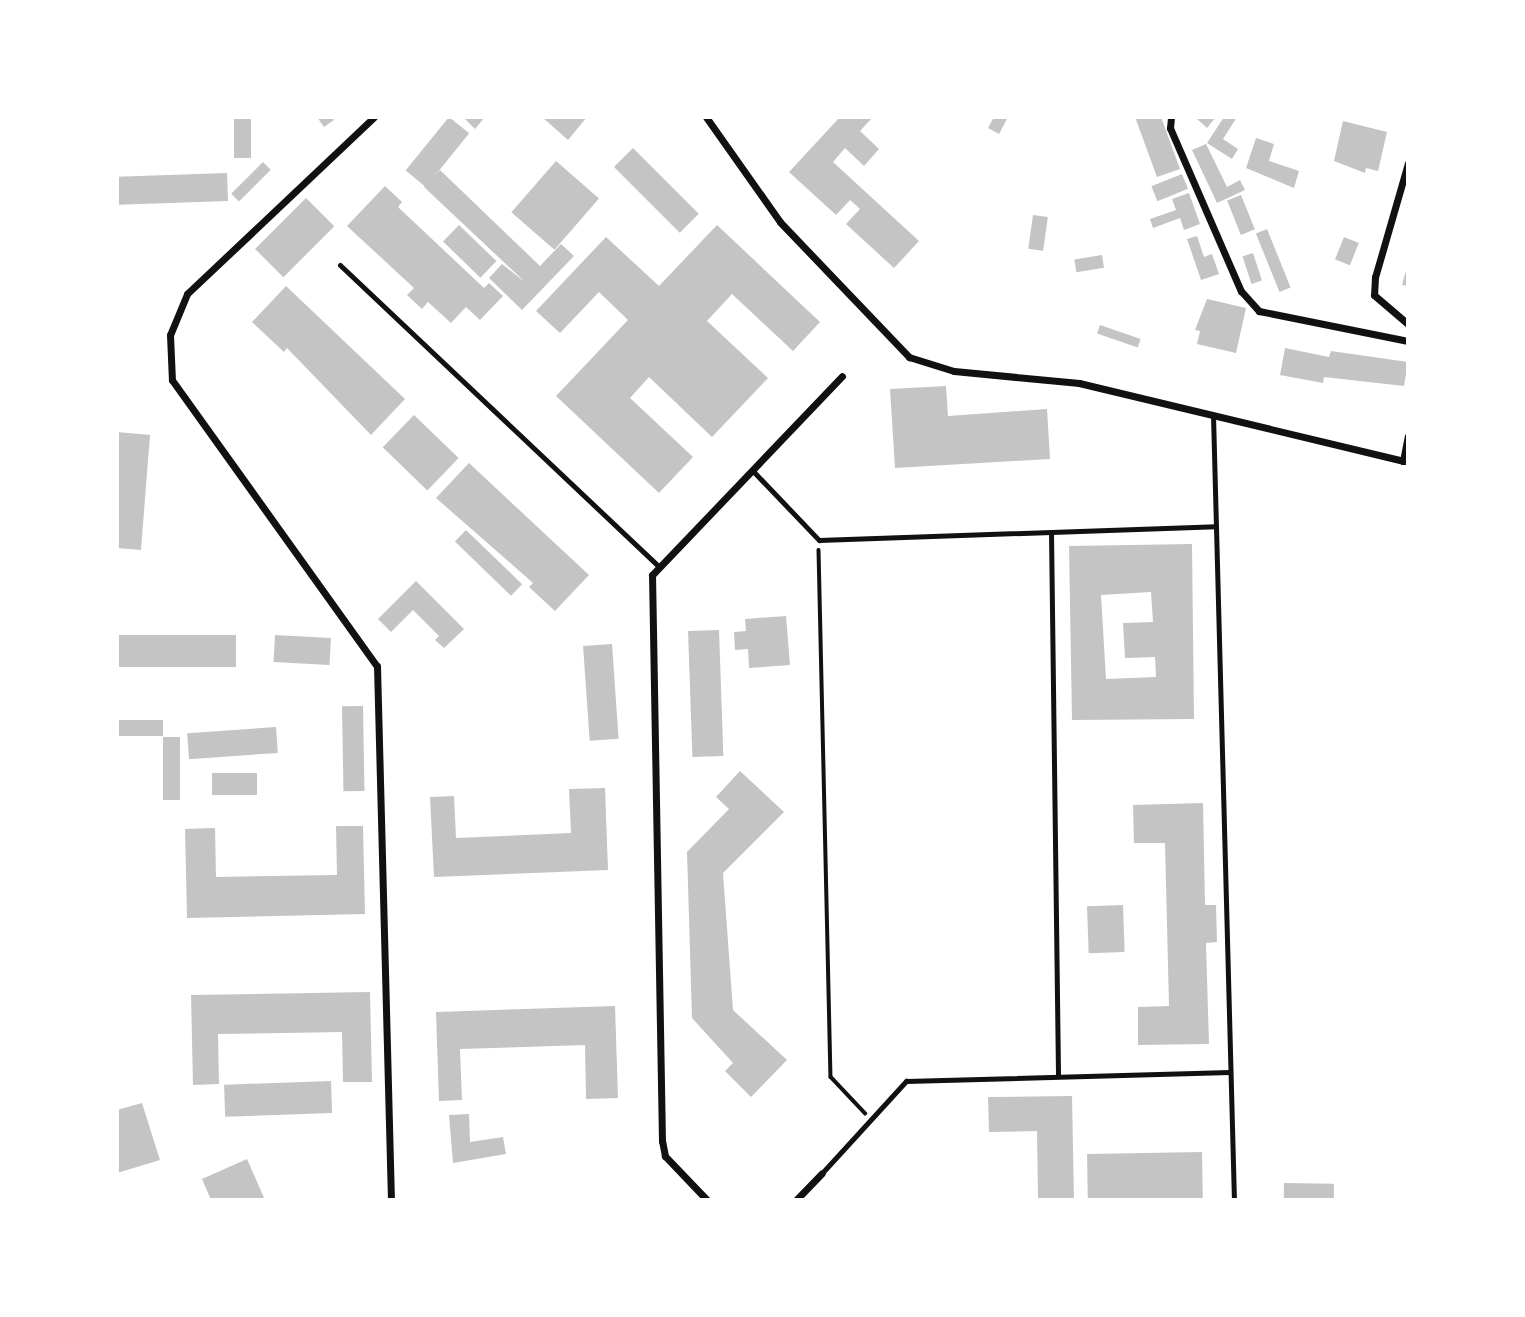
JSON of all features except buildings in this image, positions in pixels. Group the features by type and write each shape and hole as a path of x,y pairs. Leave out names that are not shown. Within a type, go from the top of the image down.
{"street":[{"path":"374,117 187,294 170,335 172,380 377,666 391,1200"},
{"path":"706,117 780,222 909,356 954,371 1079,383 1406,461 1408,436"},
{"path":"1171,117 1170,128 1241,291 1259,311 1408,341"},
{"path":"1408,163 1375,277 1374,295 1408,324"},
{"path":"707,1200 665,1156 662,1141 652,575 842,376"},
{"path":"796,1200 822,1173"}],"lane":[{"path":"340,265 659,567"},
{"path":"1213,415 1234,1200"},
{"path":"752,470 819,540 1216,526"},
{"path":"1051,532 1058,1076"},
{"path":"822,1173 906,1081 1230,1072"}],"path":[{"path":"819,540 831,1077 871,1119"}]}
